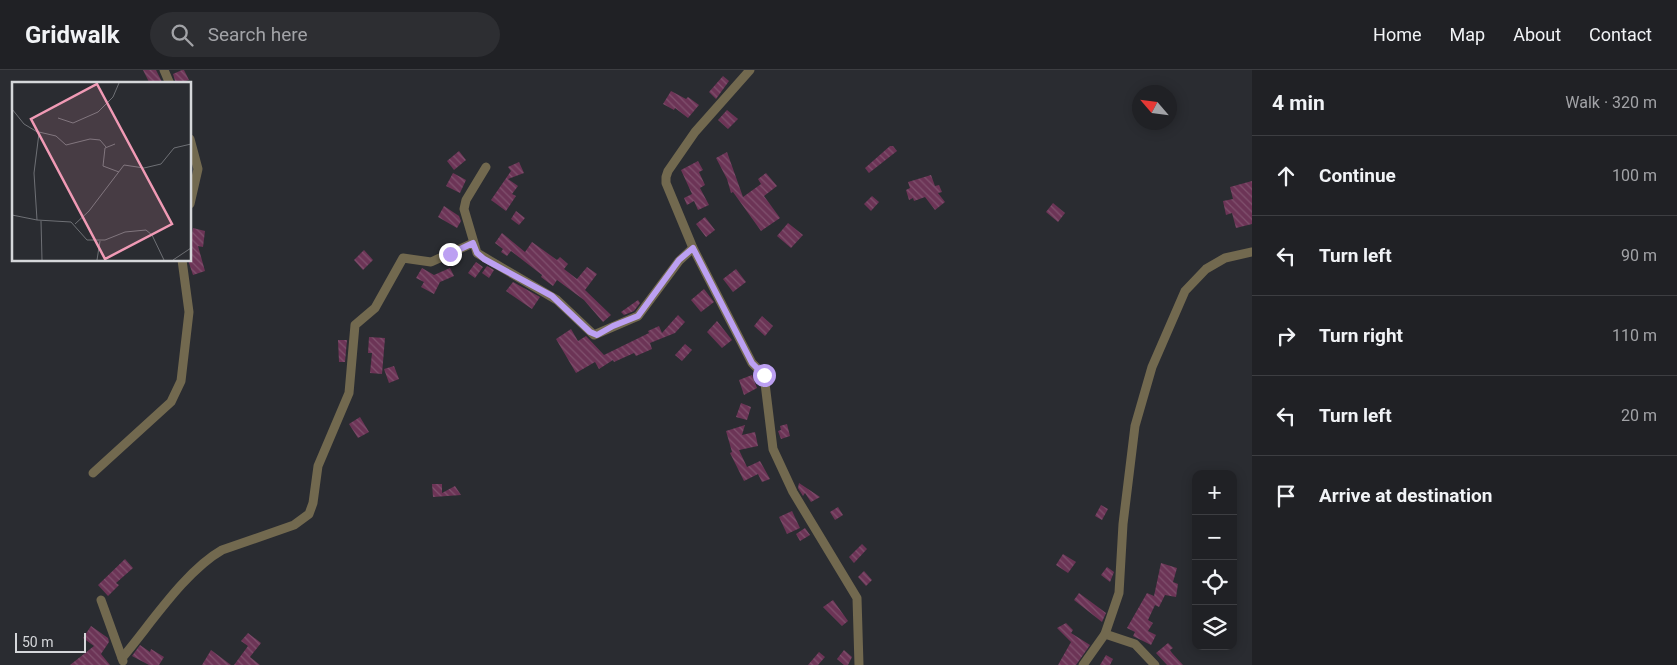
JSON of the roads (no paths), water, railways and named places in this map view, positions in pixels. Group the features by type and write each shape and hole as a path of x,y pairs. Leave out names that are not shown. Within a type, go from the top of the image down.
{"street":[{"path":"164,70 169,82"},
{"path":"750,70 695,132 668,171 666,183 693,248 752,363 764,375 773,449 793,492 857,598 859,665"},
{"path":"191,143 198,169 191,200"},
{"path":"486,167 464,205 477,253 484,259 552,296 590,332 597,335 638,316 679,260 693,248"},
{"path":"124,663 172,598 213,555 222,550 294,525 309,514 313,503 318,466 348,393 355,325 375,308 403,258 431,262 473,243"},
{"path":"1083,665 1105,634 1119,593 1123,524 1135,426 1152,367 1185,291 1206,269 1226,258 1252,252"},
{"path":"93,473 171,402 179,388 190,307 182,261"},
{"path":"101,600 124,663"},
{"path":"1105,634 1135,644 1155,665"}]}
